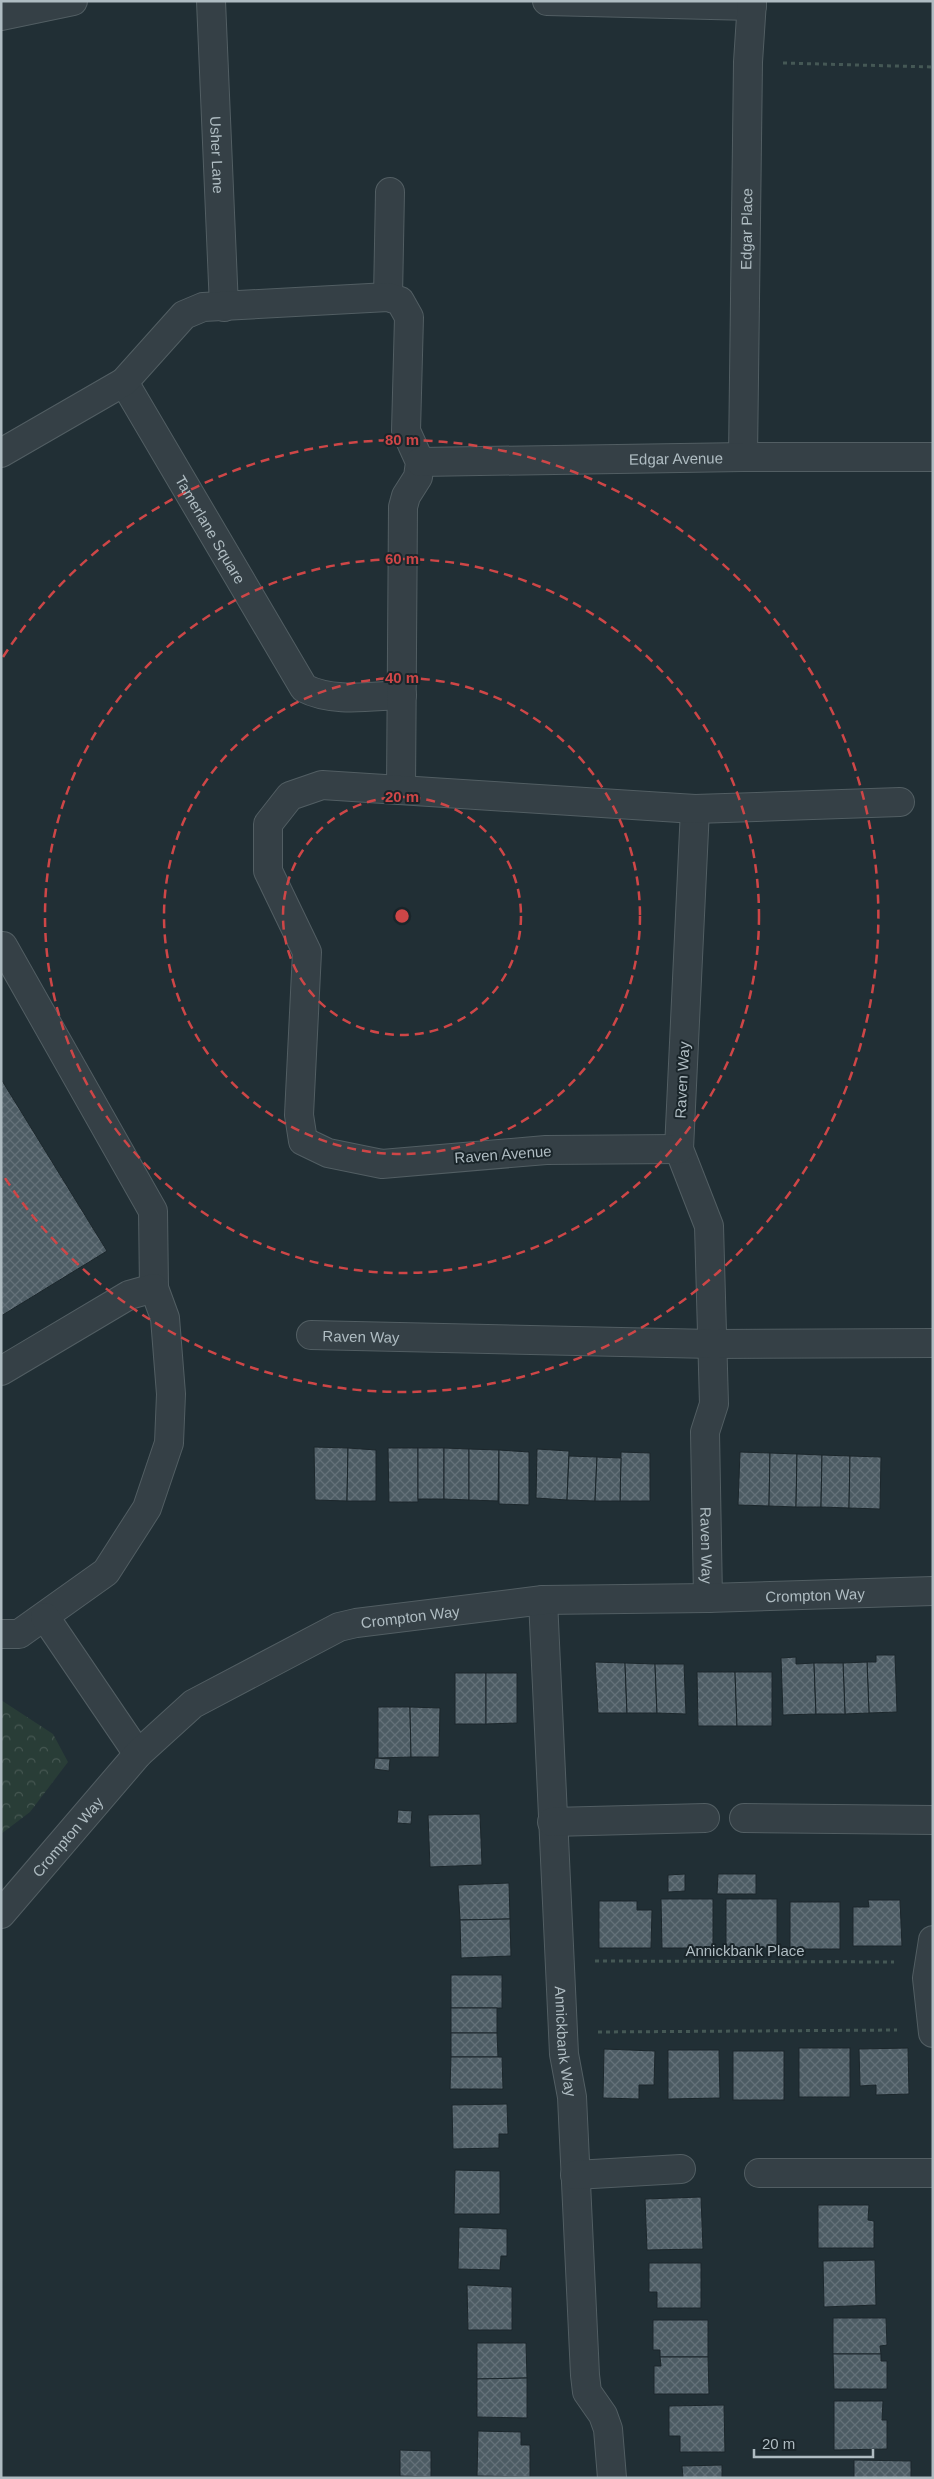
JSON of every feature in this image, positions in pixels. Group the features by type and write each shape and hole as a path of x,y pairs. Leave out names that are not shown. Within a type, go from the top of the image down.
{"street":[{"path":"1,16 73,1"},
{"name":"Usher Lane","path":"211,1 224,307"},
{"path":"547,1 752,3"},
{"name":"Edgar Place","path":"743,457 748,62 752,3"},
{"path":"388,297 390,192"},
{"path":"1,453 124,382 184,315 204,307 388,297 400,301 408,317 406,431 420,462 418,477 403,507 401,790 696,809 900,802"},
{"name":"Tamerlane Square","path":"124,382 304,688 323,695 361,697 402,695"},
{"name":"Edgar Avenue","path":"420,462 743,457 933,457"},
{"name":"Raven Avenue","path":"401,790 322,784 290,796 268,824 268,871 307,952 299,1115 304,1141 328,1153 382,1164 546,1150 679,1149"},
{"name":"Raven Way","path":"696,809 679,1149 710,1226 714,1404 705,1432 708,1598"},
{"path":"1,1634 18,1634 45,1617 106,1572 147,1508 169,1444 171,1394 165,1318 154,1288 153,1211 3,946"},
{"path":"1,1370 129,1295 154,1288"},
{"name":"Raven Way","path":"310,1335 712,1344 933,1344"},
{"name":"Crompton Way","path":"1,1914 138,1754 193,1704 339,1627 356,1623 543,1600 708,1598 933,1591"},
{"name":"Annickbank Way","path":"543,1600 564,2054 572,2096 585,2375 587,2392 603,2415 608,2429 612,2478"},
{"path":"45,1617 138,1754"},
{"path":"552,1822 705,1818"},
{"path":"744,1818 933,1820"},
{"path":"931,1951 927,1978 933,2031"},
{"path":"575,2175 681,2169"},
{"path":"759,2173 933,2173"}],"path":[{"path":"748,62 933,67"},
{"name":"Annickbank Place","path":"560,1961 931,1951"},
{"path":"564,2032 933,2031"}],"green space":[{"path":"1,1700 53,1734 68,1762 30,1812 1,1834"}],"building":[{"path":"1,1079 107,1251 1,1316"},
{"path":"314,1447 348,1448 347,1501 315,1500"},
{"path":"348,1448 376,1450 376,1501 347,1501"},
{"path":"388,1448 418,1448 418,1502 389,1502"},
{"path":"418,1448 444,1448 444,1499 418,1499"},
{"path":"444,1448 469,1449 469,1500 444,1499"},
{"path":"469,1449 499,1450 498,1501 469,1500"},
{"path":"537,1449 569,1451 567,1500 536,1498"},
{"path":"499,1450 529,1452 529,1505 499,1504"},
{"path":"621,1452 650,1453 650,1501 620,1501"},
{"path":"740,1452 770,1453 769,1506 738,1505"},
{"path":"770,1453 797,1454 796,1507 769,1506"},
{"path":"797,1454 822,1455 821,1507 796,1507"},
{"path":"822,1455 850,1456 849,1508 821,1507"},
{"path":"569,1456 597,1457 595,1501 567,1500"},
{"path":"850,1456 881,1457 880,1509 849,1508"},
{"path":"597,1457 621,1458 620,1501 595,1501"},
{"path":"876,1655 895,1655 897,1712 869,1713 867,1662 876,1662"},
{"path":"796,1657 796,1664 814,1663 816,1714 783,1715 781,1658"},
{"path":"595,1662 625,1663 627,1713 598,1713"},
{"path":"867,1662 869,1713 845,1714 843,1663"},
{"path":"625,1663 655,1664 657,1713 627,1713"},
{"path":"814,1663 843,1663 845,1714 816,1714"},
{"path":"655,1664 684,1664 686,1714 657,1713"},
{"path":"697,1672 735,1672 737,1726 698,1726"},
{"path":"735,1672 772,1672 772,1726 737,1726"},
{"path":"455,1673 486,1673 486,1724 455,1724"},
{"path":"486,1673 517,1673 517,1723 486,1724"},
{"path":"378,1707 410,1707 411,1757 378,1758"},
{"path":"410,1707 440,1708 439,1757 411,1757"},
{"path":"375,1758 390,1759 389,1771 374,1769"},
{"path":"398,1810 412,1811 411,1824 397,1823"},
{"path":"480,1814 482,1865 430,1867 428,1815"},
{"path":"685,1874 685,1891 668,1892 668,1875"},
{"path":"718,1874 756,1874 756,1894 717,1894"},
{"path":"509,1883 510,1919 460,1920 458,1885"},
{"path":"661,1899 713,1899 713,1948 662,1948"},
{"path":"726,1899 777,1899 777,1948 726,1948"},
{"path":"868,1900 900,1900 902,1946 853,1946 853,1907 869,1907"},
{"path":"599,1901 637,1901 637,1910 652,1910 651,1948 599,1948"},
{"path":"790,1902 840,1902 840,1949 790,1949"},
{"path":"510,1919 511,1956 461,1958 460,1920"},
{"path":"451,1975 502,1975 502,2008 451,2008"},
{"path":"451,2008 497,2008 497,2033 451,2033"},
{"path":"451,2033 497,2033 498,2057 451,2057"},
{"path":"799,2048 850,2048 850,2097 799,2097"},
{"path":"908,2048 909,2094 876,2095 876,2085 860,2086 859,2049"},
{"path":"604,2049 655,2051 654,2085 639,2085 639,2099 603,2098"},
{"path":"668,2050 719,2050 720,2098 668,2099"},
{"path":"733,2051 784,2051 784,2100 733,2100"},
{"path":"451,2057 502,2057 503,2089 450,2089"},
{"path":"507,2104 508,2134 499,2134 499,2148 453,2149 452,2105"},
{"path":"455,2170 500,2171 500,2214 454,2214"},
{"path":"701,2197 703,2249 647,2250 645,2199"},
{"path":"818,2205 869,2205 868,2220 874,2221 874,2248 818,2248"},
{"path":"459,2227 507,2229 507,2256 501,2256 500,2270 458,2269"},
{"path":"875,2260 876,2305 824,2307 823,2261"},
{"path":"649,2263 701,2263 701,2308 657,2308 657,2292 649,2292"},
{"path":"467,2285 512,2287 512,2330 468,2330"},
{"path":"833,2318 886,2318 887,2345 880,2346 881,2354 833,2354"},
{"path":"653,2320 708,2320 708,2357 660,2357 660,2350 653,2350"},
{"path":"477,2343 526,2343 527,2378 477,2379"},
{"path":"833,2354 881,2354 881,2361 887,2361 887,2389 834,2389"},
{"path":"660,2357 708,2357 709,2394 654,2394 654,2366 661,2366"},
{"path":"527,2378 527,2418 477,2417 477,2379"},
{"path":"834,2401 883,2401 882,2420 887,2420 887,2449 834,2450"},
{"path":"724,2405 725,2452 680,2452 680,2436 669,2436 669,2406"},
{"path":"478,2431 521,2432 521,2445 530,2445 530,2477 477,2476"},
{"path":"400,2450 431,2451 431,2477 400,2476"},
{"path":"854,2460 911,2461 911,2478 854,2478"},
{"path":"722,2465 722,2478 683,2478 682,2466"}]}
